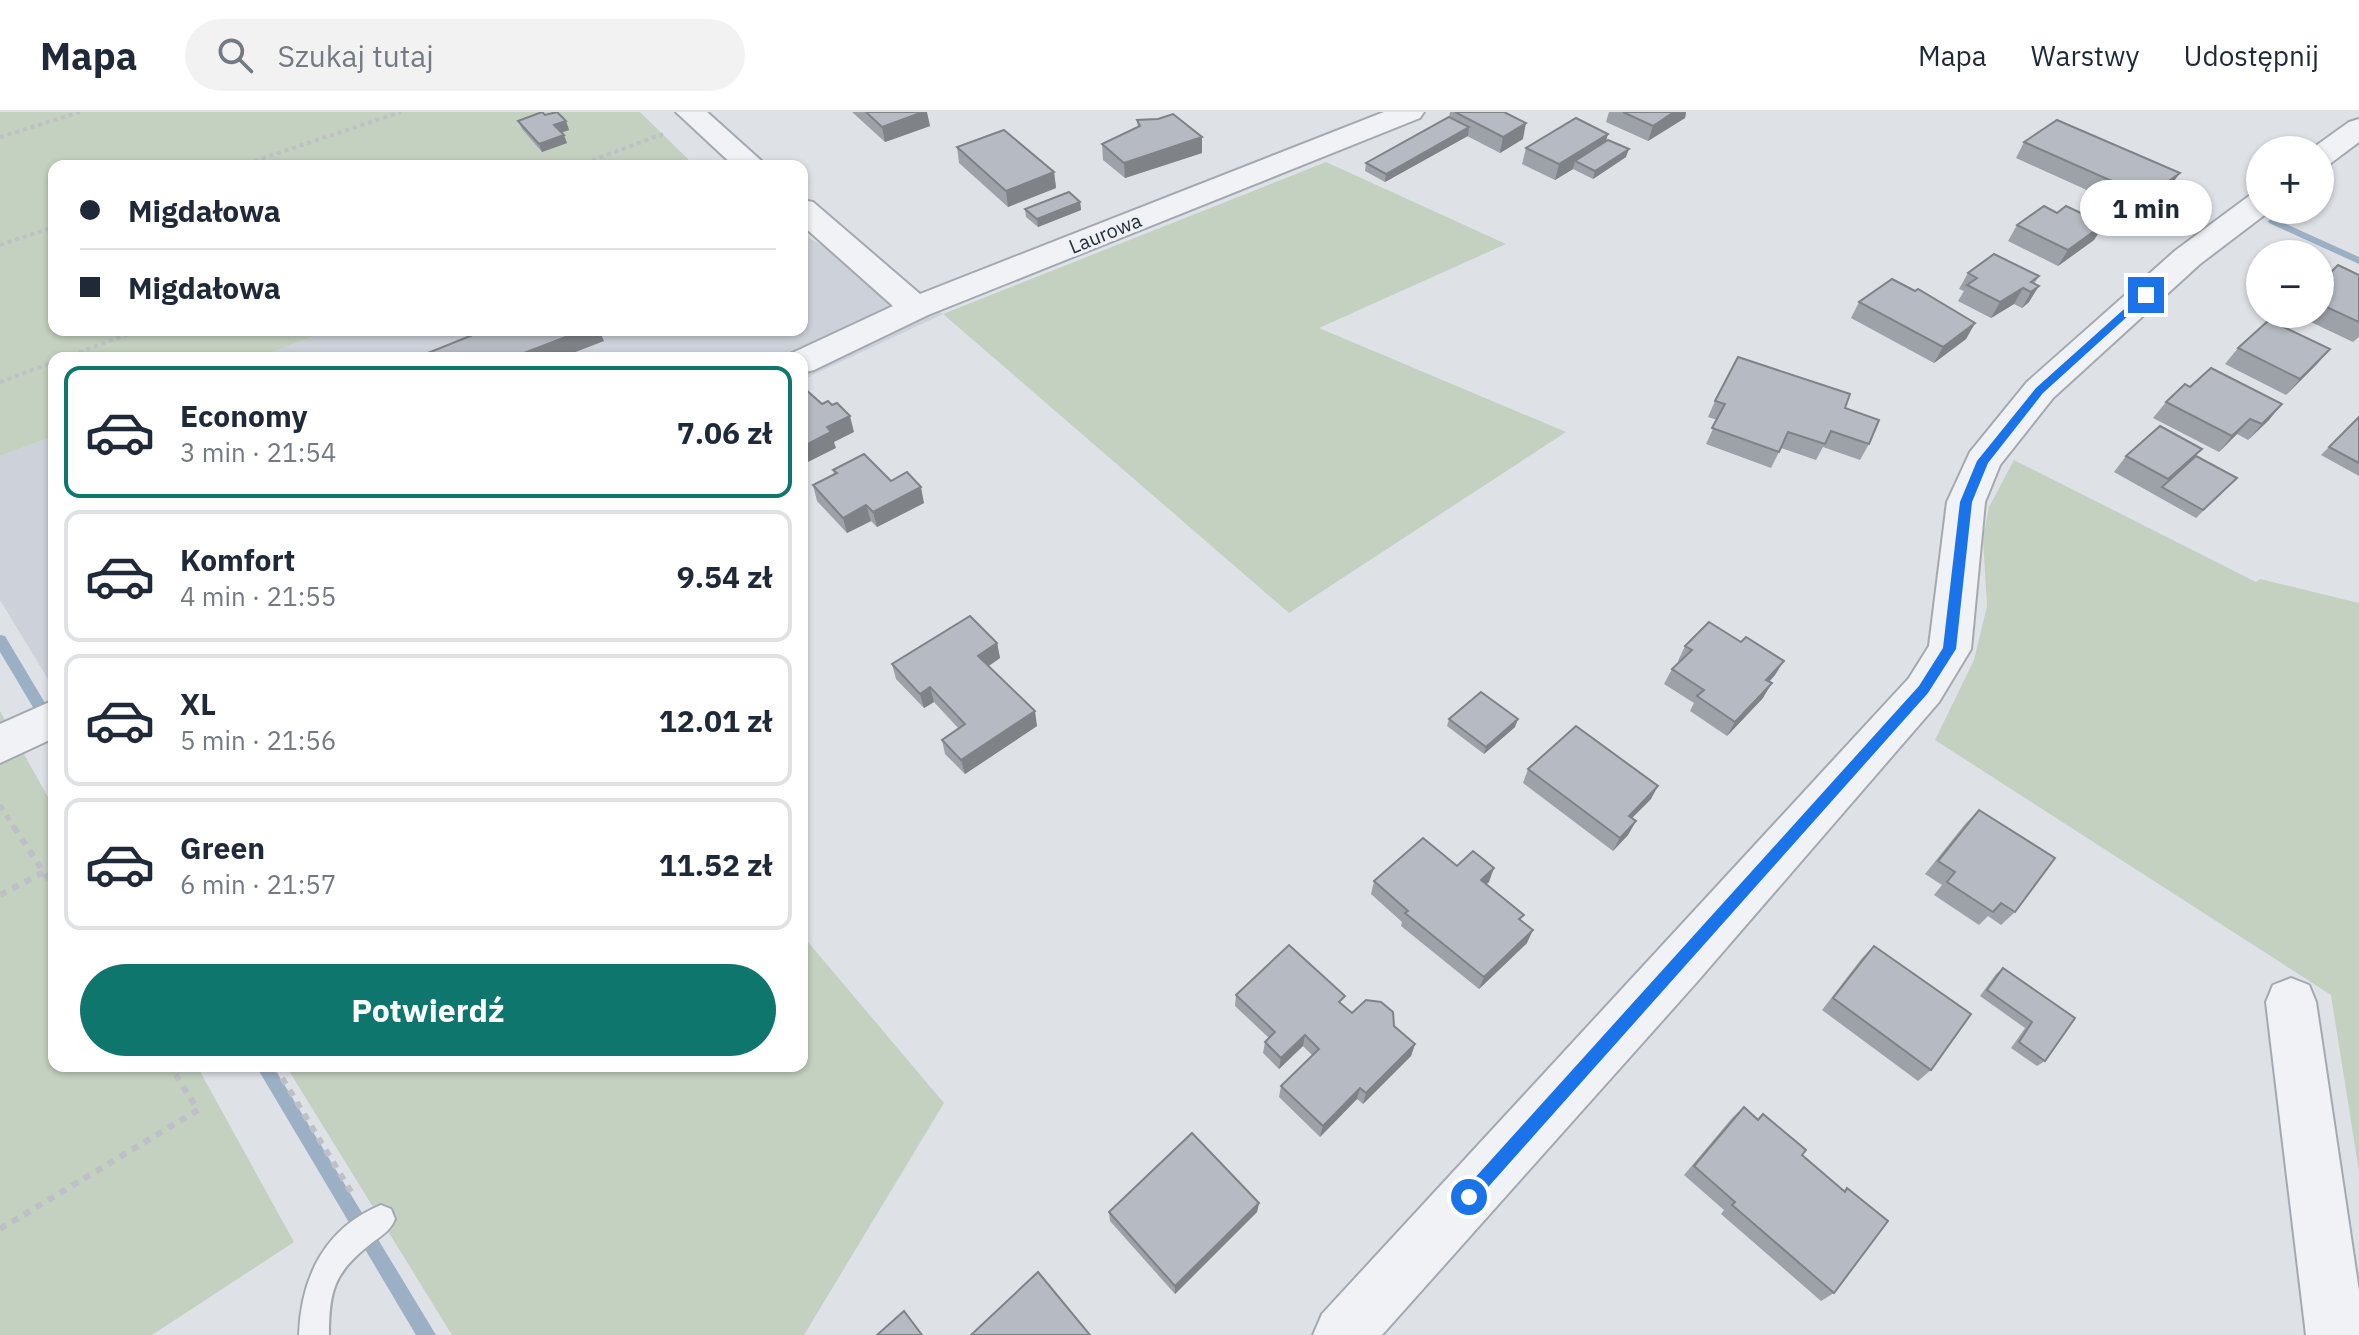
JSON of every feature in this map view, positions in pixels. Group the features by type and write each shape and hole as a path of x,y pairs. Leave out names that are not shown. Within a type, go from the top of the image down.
{"street":[{"name":"Laurowa","path":"808,359 916,308 1410,112"},
{"path":"694,116 745,160"},
{"path":"2334,147 2359,128"},
{"path":"808,214 916,308"},
{"path":"1343,1335 1678,967 1924,690 1950,649 1966,502 1983,461 2009,424 2040,390 2188,257 2246,214"},
{"path":"0,745 48,721"},
{"path":"2291,1002 2336,1335"}],"lane":[{"path":"314,1335 314,1311 322,1272 332,1257 376,1223"}],"path":[{"path":"0,137 80,112"},
{"path":"257,160 401,112"},
{"path":"591,160 694,116"},
{"path":"0,245 48,229"},
{"path":"80,352 123,336"},
{"path":"0,382 48,364"},
{"path":"0,805 48,878"},
{"path":"0,895 44,872"},
{"path":"0,1229 198,1110 174,1072"},
{"path":"279,1072 376,1223"}],"shaded area":[{"path":"808,237 943,314 808,377 808,352 273,352 314,336 808,336"},
{"path":"48,438 48,679 0,600 0,456"}],"green space":[{"path":"0,112 640,112 689,160 48,160 48,336 314,336 273,352 48,352 48,438 0,456"},
{"path":"1326,162 1506,244 1319,328 1566,432 1289,613 943,314"},
{"path":"2014,460 2256,582 2260,579 2359,603 2359,1172 2331,995 1935,740 1974,660 1987,606 1983,538 1989,507"},
{"path":"0,711 48,797 48,1072 200,1072 294,1242 152,1335 0,1335"},
{"path":"808,942 944,1103 804,1335 452,1335 290,1072 808,1072"}],"building":[{"path":"542,112 545,115 557,112 566,121 554,125 564,135 539,144 518,121"},
{"path":"866,112 923,112 882,127"},
{"path":"1455,112 1504,112 1526,123 1503,137"},
{"path":"1623,112 1674,112 1653,126"},
{"path":"1173,114 1202,137 1124,163 1102,144 1140,126 1137,120 1158,119"},
{"path":"1449,117 1469,127 1386,174 1366,163"},
{"path":"1576,118 1608,134 1559,164 1526,148"},
{"path":"2057,120 2180,173 2139,202 2105,188 2114,182 2024,142"},
{"path":"1004,130 1054,172 1006,191 957,147"},
{"path":"1608,140 1629,149 1595,171 1575,161"},
{"path":"1069,192 1080,202 1037,219 1025,209"},
{"path":"2044,206 2057,213 2066,206 2104,224 2068,250 2017,225"},
{"path":"1994,254 2039,276 2031,282 2039,286 2031,292 2023,288 2000,302 1967,285 1977,278 1968,273"},
{"path":"2338,265 2359,275 2359,322 2334,310 2334,269"},
{"path":"1892,279 1915,291 1918,289 1975,323 1943,347 1859,302"},
{"path":"2260,328 2286,328 2330,349 2300,379 2238,348"},
{"path":"470,336 568,336 527,352 430,352"},
{"path":"1738,357 1850,394 1845,408 1879,420 1869,444 1831,431 1825,444 1788,432 1779,452 1712,428 1725,404 1715,401"},
{"path":"2211,368 2282,404 2262,424 2250,419 2232,436 2166,402 2185,384 2190,387"},
{"path":"808,392 822,404 828,401 832,405 837,403 850,416 827,427 831,432 808,444"},
{"path":"2359,417 2359,463 2329,447"},
{"path":"2160,426 2202,449 2168,479 2126,456"},
{"path":"864,454 891,481 907,472 921,487 873,512 866,505 843,518 813,485 837,473 833,470"},
{"path":"2196,456 2237,478 2203,510 2162,487"},
{"path":"970,616 997,643 978,656 1035,711 961,760 942,740 965,724 930,687 920,694 892,664"},
{"path":"1709,622 1741,642 1746,637 1784,661 1766,680 1772,683 1735,722 1697,696 1704,690 1672,669 1692,650 1685,646"},
{"path":"1481,692 1518,719 1486,747 1449,719"},
{"path":"1576,726 1658,786 1629,816 1636,821 1620,838 1528,769"},
{"path":"1979,810 2055,858 2015,912 2001,903 1993,912 1947,882 1955,872 1938,861"},
{"path":"1423,838 1457,866 1473,851 1494,868 1481,880 1524,915 1519,919 1533,930 1484,977 1405,913 1408,911 1374,881"},
{"path":"1289,945 1345,996 1339,1002 1352,1013 1366,1000 1381,1002 1393,1012 1394,1026 1415,1044 1366,1093 1360,1088 1323,1126 1281,1086 1319,1049 1305,1035 1281,1058 1265,1042 1275,1032 1236,995"},
{"path":"1874,946 1971,1014 1931,1070 1833,998"},
{"path":"2003,968 2075,1018 2045,1061 2019,1042 2032,1022 1987,990"},
{"path":"1744,1107 1758,1120 1763,1114 1806,1150 1802,1155 1845,1192 1847,1188 1888,1221 1834,1293 1732,1205 1735,1202 1694,1166"},
{"path":"1192,1133 1259,1203 1175,1286 1109,1212"},
{"path":"1038,1272 1090,1335 971,1335"},
{"path":"904,1311 922,1335 877,1335"}],"waterway":[{"path":"2279,224 2359,261"},
{"path":"0,640 48,720"},
{"path":"268,1072 427,1335"}],"route":[{"path":"1469,1197 1924,690 1950,649 1966,502 1983,461 2009,424 2040,390 2146,295"}]}
